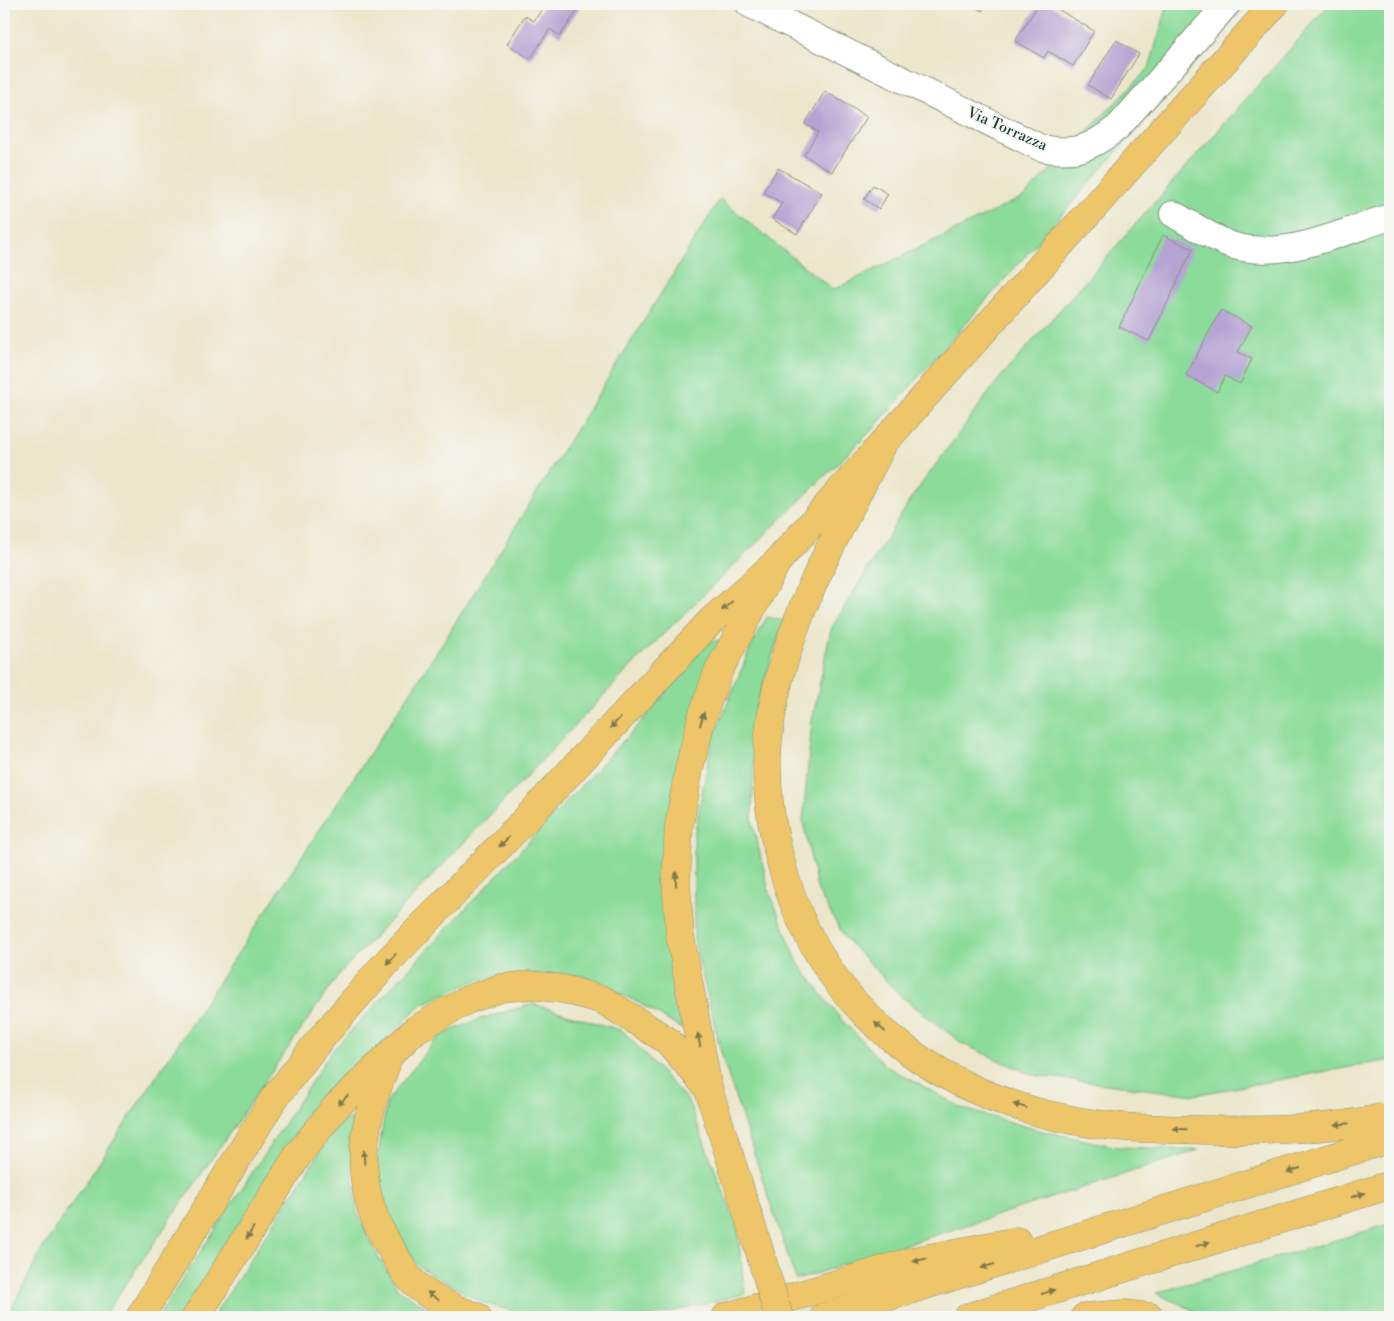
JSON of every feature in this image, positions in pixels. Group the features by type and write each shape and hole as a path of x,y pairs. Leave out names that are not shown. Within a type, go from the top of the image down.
{"main road":[{"path":"140,1317 273,1100 317,1043 388,961 527,818 712,620 777,562 1275,4"},
{"path":"882,446 806,598 786,655 777,689 768,742 767,783 772,823 795,910 818,952 844,992 878,1026 916,1056 964,1087 1012,1104 1063,1118 1117,1126 1266,1131 1347,1123 1390,1116"},
{"path":"777,562 718,672 708,699 689,769 679,826 676,882 680,935 708,1088 779,1317"},
{"path":"196,1317 298,1155 335,1108 415,1030 467,1000 501,988 531,985 563,989 603,1000 668,1041 708,1088"},
{"path":"391,1054 371,1102 363,1149 366,1196 381,1235 411,1280 448,1306 477,1317"},
{"path":"824,1317 1390,1139"},
{"path":"968,1317 1390,1185"},
{"path":"726,1317 913,1261 1156,1213"},
{"path":"1085,1317 1124,1314 1150,1317"}],"street":[{"name":"Via Torrazza","path":"749,4 1041,148 1060,152 1078,151 1099,142 1118,127 1227,4"},
{"path":"1173,214 1234,246 1270,250 1302,244 1390,217"}],"green space":[{"path":"1168,4 1247,4 872,430 642,655 339,974 103,1317 7,1317 43,1248 439,649 720,199 833,290 1025,196 1149,68"},
{"path":"1330,4 1390,4 1390,1060 1194,1095 1032,1075 963,1044 901,996 846,939 818,892 803,821 812,721 831,629 912,497 999,379"},
{"path":"767,617 784,621 755,709 752,821 769,891 798,963 840,1018 886,1066 964,1109 1038,1130 1117,1147 1199,1150 796,1280 723,1060 694,940 694,836 712,741 750,649"},
{"path":"721,640 667,914 682,1029 639,1003 584,976 527,974 477,980 420,1005 317,1111 185,1317 158,1317 331,1052 642,721 708,642"},
{"path":"533,1004 623,1031 688,1101 737,1226 745,1294 649,1317 536,1317 483,1303 419,1267 389,1219 377,1159 387,1101 440,1035 480,1019"},
{"path":"352,1117 351,1162 357,1212 375,1251 398,1289 442,1317 213,1317 336,1127"},
{"path":"1390,1224 1390,1317 1208,1317 1156,1293"}],"building":[{"path":"545,4 582,4 560,36 550,29 530,59 507,44 525,16 534,21"},
{"path":"970,4 987,4 982,11"},
{"path":"1039,4 1049,4 1094,31 1073,66 1048,51 1044,58 1015,41"},
{"path":"1116,40 1139,54 1111,99 1088,85"},
{"path":"825,91 867,117 832,172 804,155 818,132 805,124"},
{"path":"778,168 822,193 797,234 772,219 782,203 763,192"},
{"path":"873,185 888,194 879,209 864,199"},
{"path":"1163,235 1193,249 1149,341 1119,327"},
{"path":"1221,310 1252,326 1238,352 1252,359 1240,384 1225,376 1217,392 1186,375"}]}
